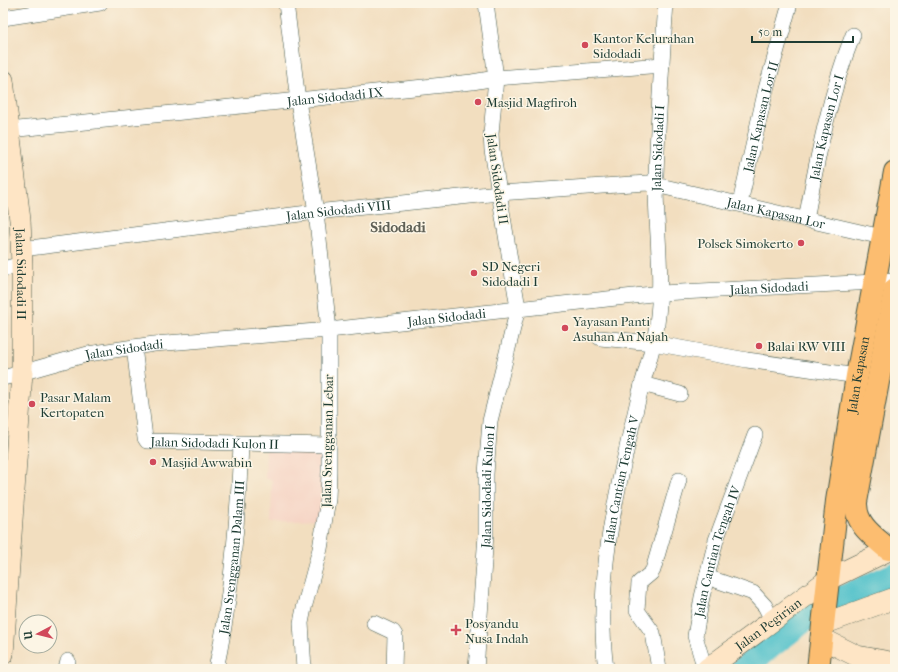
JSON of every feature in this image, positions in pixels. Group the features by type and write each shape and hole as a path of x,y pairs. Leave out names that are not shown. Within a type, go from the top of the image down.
{"main road":[{"name":"Jalan Kapasan","path":"818,669 837,501 857,376 885,281 895,172"},
{"name":"Jalan Kapasan","path":"891,548 861,523 856,510 889,346 895,289"}],"street":[{"path":"3,18 100,3"},
{"name":"Jalan Srengganan Lebar","path":"286,3 298,101 316,212 328,330 328,486 324,526 301,623 304,669"},
{"name":"Jalan Sidodadi II","path":"486,3 496,78 491,134 518,308"},
{"name":"Jalan Sidodadi I","path":"661,293 656,185 666,3"},
{"name":"Jalan Kapasan Lor II","path":"740,203 766,89 789,7"},
{"name":"Jalan Kapasan Lor I","path":"806,220 819,155 844,58 853,35"},
{"name":"Jalan Sidodadi IX","path":"9,130 298,101 472,82 496,78 662,65"},
{"name":"Jalan Sidodadi II","path":"3,80 9,130 16,261 3,653"},
{"name":"Jalan Sidodadi VIII","path":"16,261 316,212 499,193 647,183 656,185"},
{"name":"Jalan Kapasan Lor","path":"656,185 889,238"},
{"name":"Jalan Sidodadi","path":"13,375 88,354 134,347 328,330 661,293 885,281"},
{"name":"Jalan Cantian Tengah V","path":"606,669 603,650 603,600 608,536 621,472 653,343 661,293"},
{"name":"Jalan Sidodadi Kulon I","path":"476,669 486,535 486,474 490,421 495,395 509,351 518,308"},
{"path":"600,338 653,343 747,360 857,376"},
{"name":"Jalan Sidodadi Kulon II","path":"134,347 145,438 147,441 329,445"},
{"path":"642,384 680,394"},
{"name":"Jalan Cantian Tengah IV","path":"706,669 695,636 696,623 716,540 755,435"},
{"name":"Jalan Srengganan Dalam III","path":"216,669 224,632 234,564 241,444"},
{"path":"660,669 654,633 638,614 639,583 653,570 679,480"},
{"path":"825,610 891,548"},
{"path":"707,577 753,594 765,606 772,620"},
{"path":"825,610 895,598"},
{"path":"825,610 857,656 887,664"},
{"name":"Jalan Pegirian","path":"706,669 772,620 825,610"},
{"path":"374,623 393,632 395,635 394,669"}],"shaded area":[{"path":"266,447 324,448 321,520 271,522 272,480 265,479"}],"waterway":[{"path":"742,669 823,606 895,574"}],"place":[{"name":"Kantor Kelurahan Sidodadi","path":"585,45"},
{"name":"Masjid Magfiroh","path":"478,102"},
{"name":"Polsek Simokerto","path":"801,243"},
{"name":"SD Negeri Sidodadi I","path":"474,273"},
{"name":"Yayasan Panti Asuhan An Najah","path":"565,328"},
{"name":"Balai RW VIII","path":"759,346"},
{"name":"Pasar Malam Kertopaten","path":"32,404"},
{"name":"Masjid Awwabin","path":"153,462"},
{"name":"Posyandu Nusa Indah","path":"456,630"}],"district":[{"name":"Sidodadi","path":"398,227"}]}
